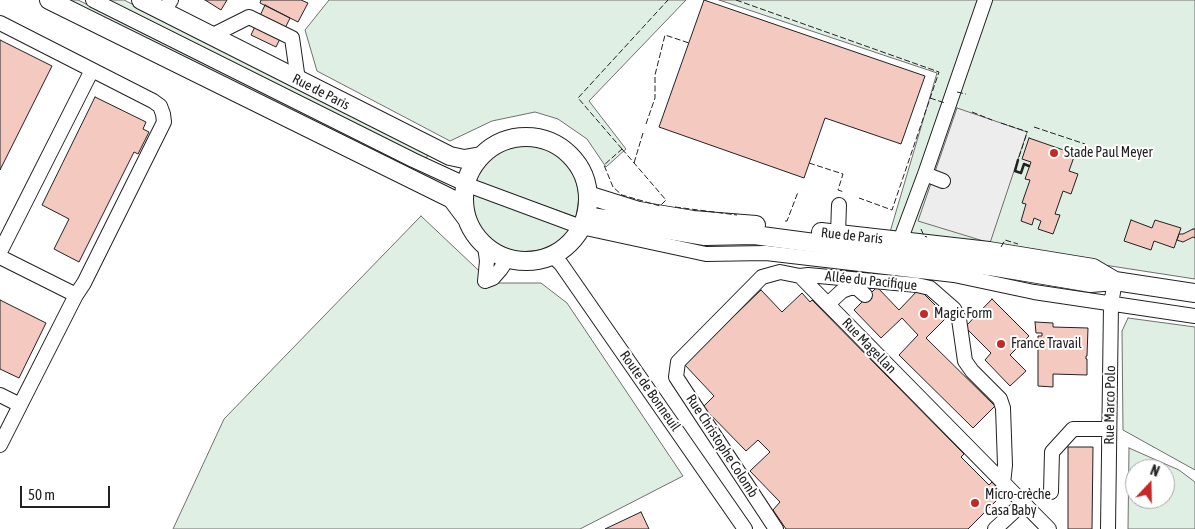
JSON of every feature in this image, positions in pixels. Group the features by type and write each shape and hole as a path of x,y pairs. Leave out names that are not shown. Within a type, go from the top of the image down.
{"main road":[{"path":"49,0 452,200 467,219 474,234 485,246 508,258 530,261 552,255 569,243 583,221 588,195 584,177 575,162 563,149 547,141 530,137 512,139 495,145 481,156 465,184 464,202 467,219"},
{"name":"Rue de Paris","path":"141,0 167,6 211,36 450,156 464,159 481,156"},
{"name":"Rue de Paris","path":"588,195 639,211 693,220 895,247 1091,283 1115,281 1195,293"},
{"name":"Rue de Paris","path":"583,221 705,236 754,235 835,240"}],"street":[{"path":"93,0 413,160 465,184 583,221 706,254 766,253 954,275 1034,292 1195,316"},
{"path":"895,247 925,174 985,0"},
{"path":"211,36 249,17 292,38 298,80"},
{"path":"0,23 160,106 164,122 84,283 76,295 0,445"},
{"path":"0,252 92,70"},
{"path":"925,174 943,181"},
{"path":"835,240 839,205"},
{"path":"485,246 487,261 485,281 493,278 508,258"},
{"name":"Route de Bonneuil","path":"552,255 561,264 746,529"},
{"path":"0,257 76,295"},
{"name":"Rue Christophe Colomb","path":"776,529 676,377 678,362 762,277 780,272 800,276"},
{"name":"Allée du Pacifique","path":"800,276 808,275 917,285 930,288 954,309 959,319 965,361 972,371 1000,399 1003,408 1005,464 1003,484"},
{"name":"Rue Magellan","path":"800,276 1048,529"},
{"name":"Rue Marco Polo","path":"1108,529 1111,304 1115,281"},
{"path":"828,304 842,291 850,288 857,288 865,295"},
{"path":"0,395 20,405"},
{"path":"1051,492 1052,452 1073,429 1109,429"},
{"path":"995,529 1022,504"}],"green space":[{"path":"63,0 78,0 421,170 417,177"},
{"path":"107,0 124,0 429,152 426,159"},
{"path":"329,0 686,0 589,101 626,149 606,167 587,139 558,119 535,112 492,121 450,141 317,71 305,30"},
{"name":"Stade Paul Meyer","path":"719,0 1195,0 1195,279 890,232 937,73"},
{"path":"521,145 549,150 558,155 571,170 576,178 579,197 576,217 475,181 480,169 494,155 502,150"},
{"path":"472,194 570,229 558,242 540,250 520,252 510,250 492,241 479,226 472,207"},
{"path":"421,216 492,283 541,283 567,303 683,476 580,529 173,529 224,419"},
{"path":"1128,318 1195,327 1195,470 1123,430 1122,331"},
{"path":"1129,448 1154,459 1129,459"},
{"path":"1175,468 1195,482 1195,529 1128,529 1128,509 1175,509"}],"shaded area":[{"path":"957,108 1027,132 990,243 918,221"}],"building":[{"path":"205,0 227,0 221,10"},
{"path":"261,0 301,0 308,3 298,22 260,3"},
{"path":"704,0 925,76 901,144 825,118 804,178 659,127"},
{"path":"265,5 290,18 276,47 251,35"},
{"path":"0,40 52,66 0,170"},
{"path":"95,97 146,122 143,129 149,132 138,154 134,152 79,262 54,249 69,219 42,205"},
{"path":"1029,138 1075,154 1069,171 1078,174 1071,194 1063,191 1055,214 1060,215 1053,234 1038,229 1041,221 1034,218 1032,225 1021,221 1026,204 1022,203 1030,180 1025,179 1031,162 1022,159"},
{"path":"1131,220 1152,228 1155,220 1181,228 1174,248 1154,241 1151,250 1124,241"},
{"path":"1195,229 1195,238 1193,237 1183,242 1177,240 1179,234"},
{"path":"877,287 899,310 919,289 947,317 926,338 995,406 973,428 899,355 918,335 902,318 881,338 854,310"},
{"path":"761,290 782,312 802,293 810,302 812,300 964,454 961,457 989,485 992,482 1003,494 968,529 786,529 773,510 780,502 750,471 770,452 758,440 746,451 703,407 714,396 684,364"},
{"name":"France Travail","path":"992,299 1029,336 1010,355 1026,371 1010,386 985,360 991,353 965,327"},
{"path":"0,300 46,323 19,378 0,369"},
{"path":"1035,322 1053,323 1053,327 1088,328 1087,375 1053,374 1053,387 1038,386 1038,336 1042,336 1042,333 1036,333"},
{"path":"1068,447 1093,447 1092,529 1068,529"},
{"path":"641,512 649,529 605,529"}],"fence":[{"path":"622,149 578,98 668,0"},
{"path":"736,0 939,72 892,210 859,198"},
{"path":"646,124 655,98 655,75 665,35 689,43"},
{"path":"957,92 966,94"},
{"path":"930,98 945,103"},
{"path":"972,112 992,120"},
{"path":"1001,123 1028,132"},
{"path":"1034,127 1085,144"},
{"path":"634,163 643,133"},
{"path":"1019,157 1027,133"},
{"path":"622,149 666,200 660,206 622,195 613,187 604,165 622,149"},
{"path":"809,163 843,174 838,190 844,192"},
{"path":"785,221 787,221 798,192"},
{"path":"675,207 737,215"},
{"path":"921,229 924,236 927,237"},
{"path":"1001,247 1005,240 1018,244"}],"wall":[{"path":"1018,160 1015,171 1021,173 1024,164 1029,166"}],"place":[{"name":"Stade Paul Meyer","path":"1054,153"},
{"name":"Magic Form","path":"924,314"},
{"name":"France Travail","path":"1001,344"},
{"name":"Micro-crèche Casa Baby","path":"975,503"}]}
